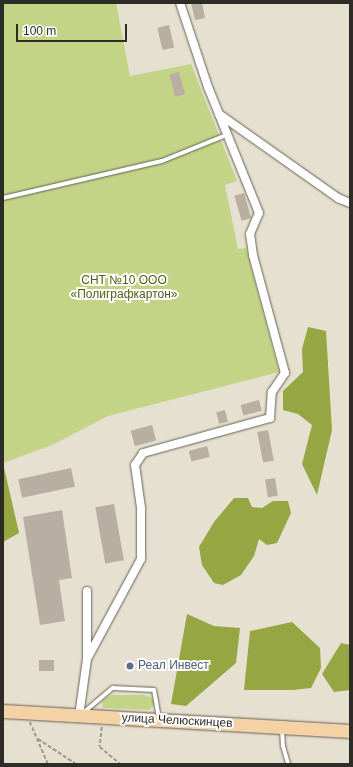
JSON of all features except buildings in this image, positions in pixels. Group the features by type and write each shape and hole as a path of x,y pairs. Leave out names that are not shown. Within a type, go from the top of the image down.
{"main road":[{"name":"улица Челюскинцев","path":"3,711 350,731"}],"street":[{"path":"87,659 141,559 141,508 135,465 143,453 270,418 272,392 285,373 253,255 250,234 259,213 208,88 180,3"},
{"path":"219,114 338,198 350,203"},
{"path":"79,716 87,659 87,591"}],"lane":[{"path":"3,198 162,160 226,134"},
{"path":"79,716 113,688 154,690 159,720"},
{"path":"282,726 283,746 288,764"}],"path":[{"path":"26,713 48,764"},
{"path":"102,717 100,746 120,764"},
{"path":"36,738 76,764"}],"green space":[{"name":"СНТ №10 ООО «Полиграфкартон»","path":"3,3 116,3 130,76 191,64 237,181 225,185 238,249 246,248 279,372 108,416 52,445 3,463"},
{"path":"308,327 326,331 332,430 317,495 302,464 312,425 298,414 283,410 283,391 303,372 302,349"},
{"path":"3,463 19,533 3,542"},
{"path":"234,498 248,498 252,507 262,508 273,501 288,501 291,513 277,543 267,545 259,539 254,556 241,575 223,585 214,583 202,565 199,547 214,522"},
{"path":"187,614 214,626 240,628 236,663 186,706 171,704"},
{"path":"292,622 320,648 321,668 311,688 293,690 244,690 250,631"},
{"path":"341,643 350,645 350,690 334,692 322,674"},
{"path":"111,695 145,695 152,698 155,704 149,710 103,708 102,701"}],"place":[{"name":"Реал Инвест","path":"130,666"}]}
